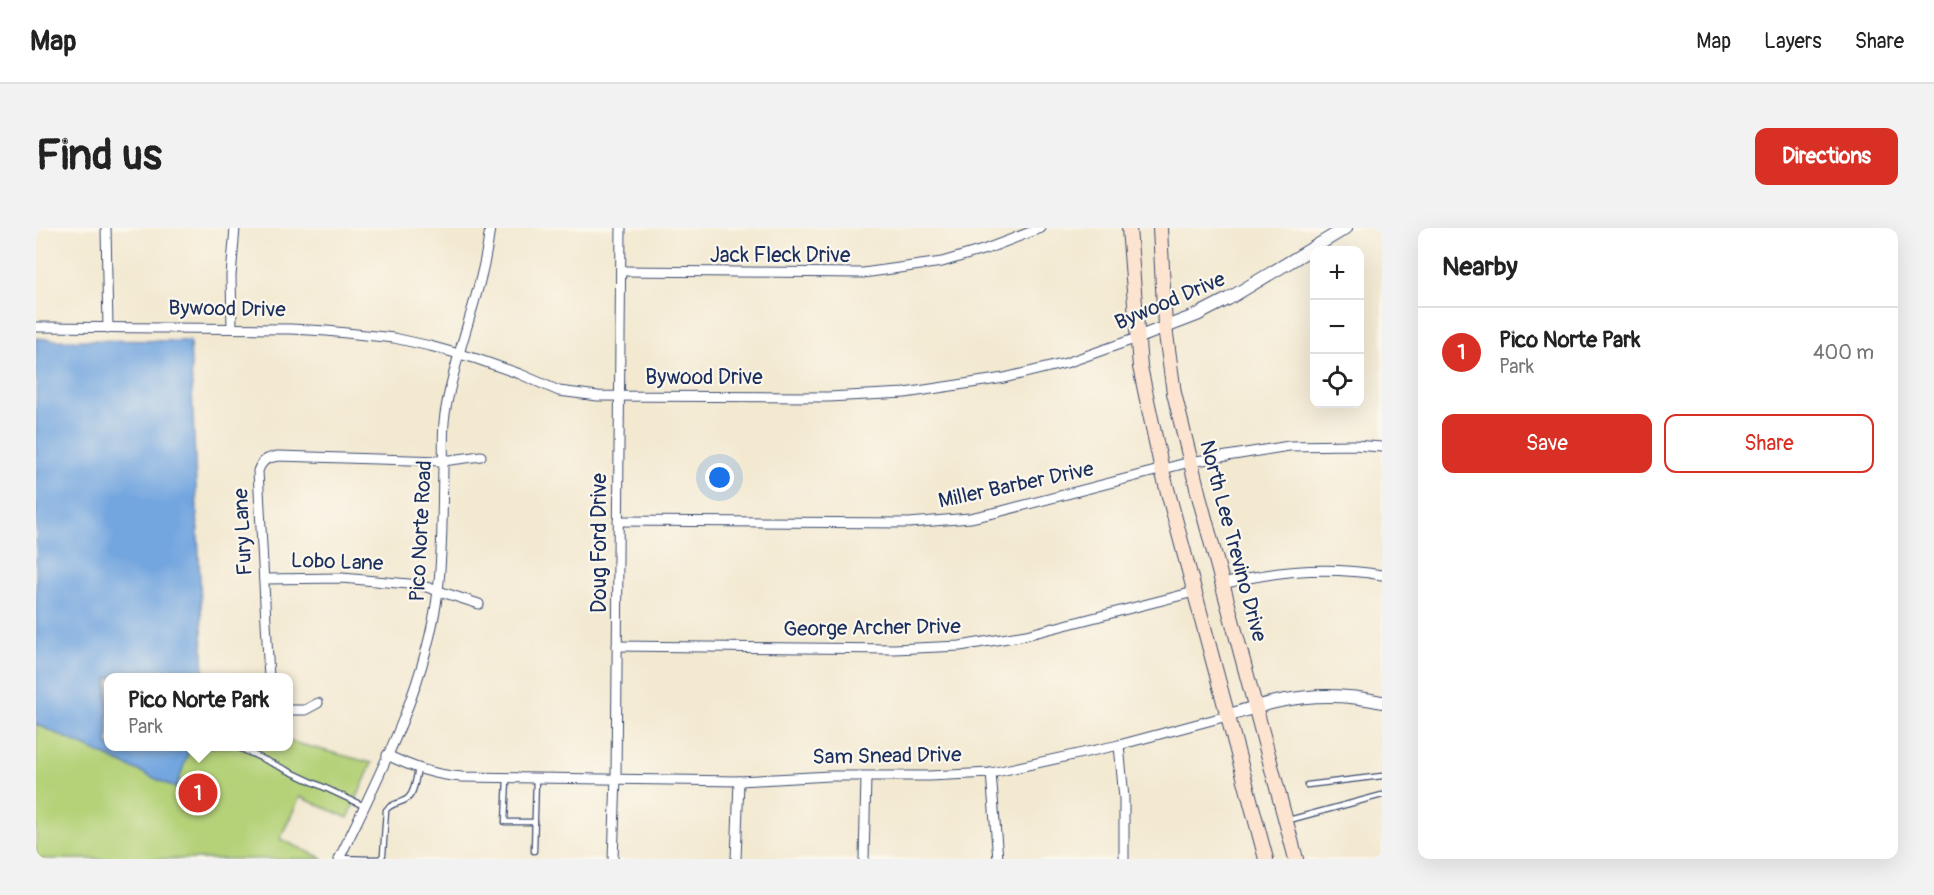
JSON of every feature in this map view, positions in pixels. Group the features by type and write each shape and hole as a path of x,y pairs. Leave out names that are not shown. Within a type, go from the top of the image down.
{"main road":[{"path":"1129,228 1140,367 1162,470 1266,859"},
{"name":"North Lee Trevino Drive","path":"1160,228 1165,327 1174,393 1190,462 1296,859"}],"street":[{"path":"106,228 108,328"},
{"path":"232,328 231,276 235,228"},
{"name":"Pico Norte Road","path":"339,859 406,712 417,680 435,610 441,556 442,442 445,418 459,355 483,275 490,228"},
{"name":"Doug Ford Drive","path":"613,859 616,778 621,228"},
{"name":"Jack Fleck Drive","path":"621,271 862,273 942,262 986,249 1041,228"},
{"name":"Bywood Drive","path":"36,327 232,328 338,332 394,338 520,374 559,391 589,396 828,397 905,393 974,383 1046,368 1097,353 1197,315 1228,299 1346,228"},
{"name":"Miller Barber Drive","path":"618,521 936,522 998,512 1190,462 1289,446 1353,444 1382,447"},
{"name":"Fury Lane","path":"269,673 258,471 261,464 268,458 278,456 443,461 481,456"},
{"path":"1223,584 1251,577 1322,569 1382,575"},
{"name":"Lobo Lane","path":"264,579 342,578 420,585 479,604"},
{"name":"George Archer Drive","path":"617,646 894,649 960,646 1026,635 1194,592"},
{"name":"Sam Snead Drive","path":"387,754 418,768 446,776 507,778 739,781 830,776 991,773 1119,745 1227,716 1256,705 1310,695 1358,697 1382,702"},
{"path":"293,710 304,710 318,703"},
{"path":"1119,745 1124,798 1124,859"},
{"path":"991,773 998,859"},
{"path":"864,859 866,777"},
{"path":"736,859 739,781"}],"lane":[{"path":"244,751 364,806"},
{"path":"339,859 380,859 383,855 386,810 396,802 407,799 412,792 418,768"},
{"path":"1307,785 1382,776"},
{"path":"534,851 536,777"},
{"path":"507,778 505,822 535,822"},
{"path":"1284,821 1382,795"}],"green space":[{"path":"36,724 176,788 189,751 293,751 293,742 372,763 348,818 300,797 280,839 324,859 36,859"}],"water":[{"path":"36,338 190,341 204,673 104,673 104,751 189,751 176,788 36,724"}],"place":[{"name":"Pico Norte Park","path":"198,793"}]}
